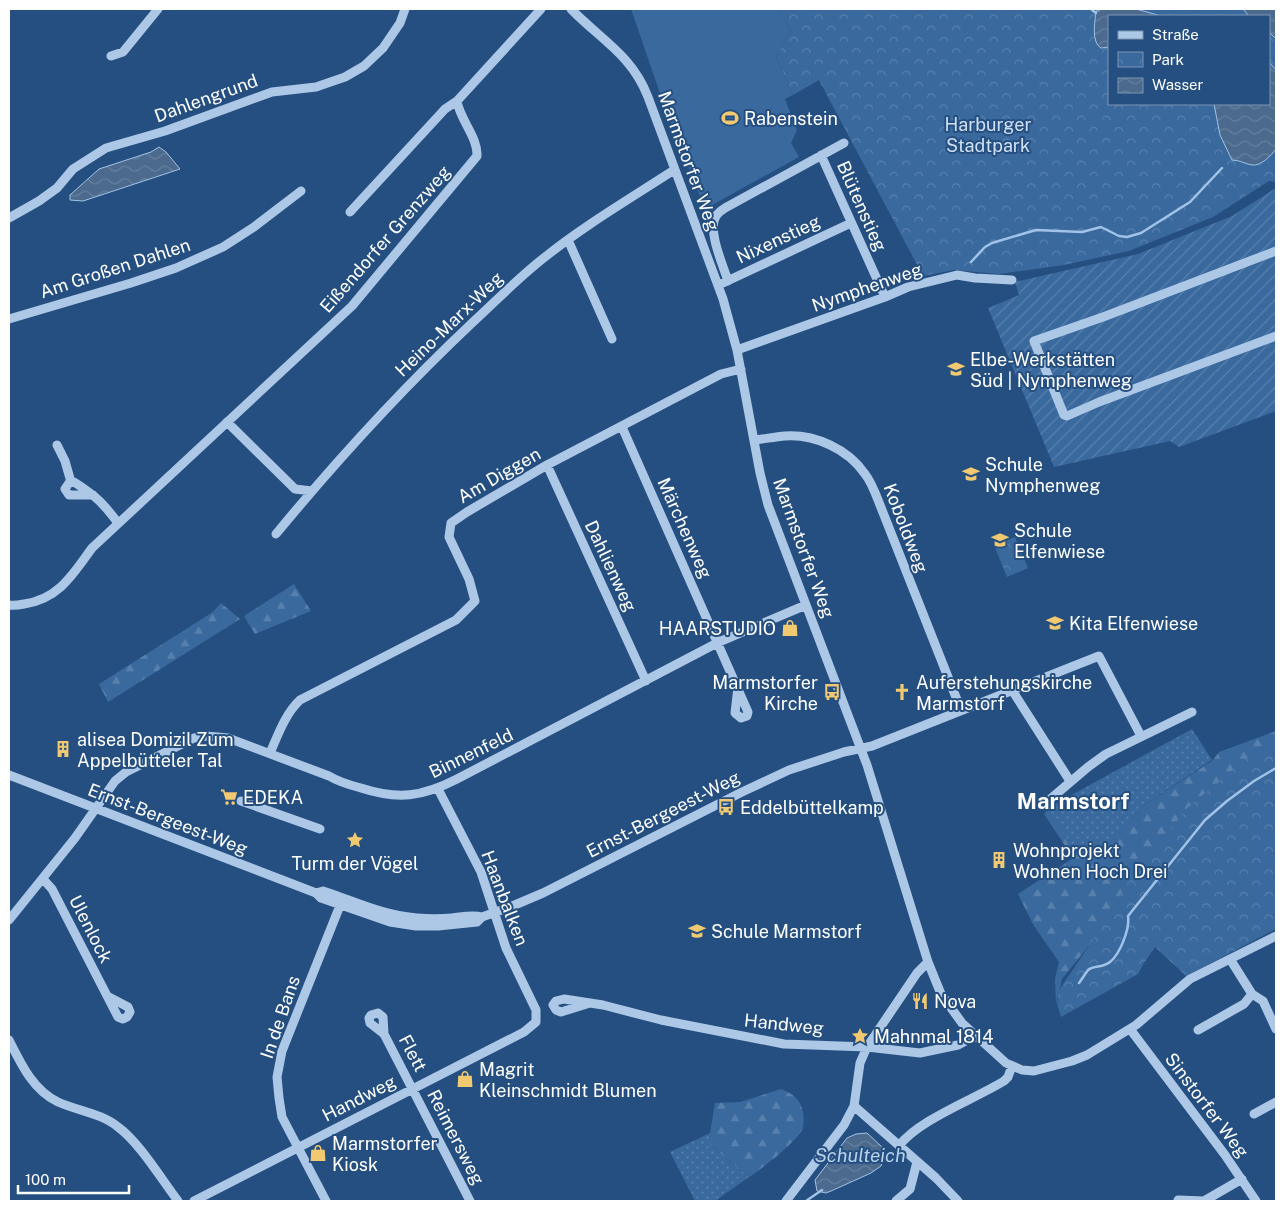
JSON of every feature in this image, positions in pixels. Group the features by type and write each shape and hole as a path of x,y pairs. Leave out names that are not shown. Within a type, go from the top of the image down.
{"street":[{"path":"111,56 123,52 158,9"},
{"name":"Dahlengrund","path":"9,218 39,201 57,188 73,169 106,148 165,131 272,92 316,86 345,77 364,66 382,48 400,23 405,9"},
{"path":"350,212 444,108 457,101 542,9"},
{"name":"Marmstorfer Weg","path":"571,9 618,50 641,80 718,285 737,350 768,506 861,747 928,962 946,1002 962,1023 1012,1066"},
{"name":"Eißendorfer Grenzweg","path":"9,605 37,602 52,595 65,584 92,548 352,306 477,156 478,148 458,108 457,101"},
{"path":"821,155 844,143"},
{"name":"Marmstorfer Weg","path":"728,281 714,234 713,224 716,215 724,208 821,155"},
{"name":"Blütenstieg","path":"821,155 885,297"},
{"name":"Heino-Marx-Weg","path":"276,534 396,397 525,273 568,240 674,170"},
{"name":"Am Großen Dahlen","path":"9,319 131,284 176,268 223,247 254,227 302,191"},
{"name":"Nixenstieg","path":"718,285 851,222"},
{"path":"568,240 612,339"},
{"path":"1276,251 1103,317 1034,341 1054,393 1064,415 1067,416 1099,402 1276,336"},
{"name":"Nymphenweg","path":"737,350 908,287 957,275 1012,280"},
{"name":"Am Diggen","path":"270,753 293,707 300,700 456,620 475,601 469,579 449,537 451,523 547,465 721,374 741,369"},
{"path":"226,422 295,490 312,491"},
{"name":"Märchenweg","path":"622,427 719,642"},
{"name":"Koboldweg","path":"754,440 786,436 818,440 835,447 859,466 871,484 880,505 961,710"},
{"path":"57,445 65,461 71,482 93,494 102,502 118,523"},
{"name":"Dahlienweg","path":"547,465 646,681"},
{"name":"Binnenfeld","path":"9,920 75,838 114,781 194,738 206,736 223,737 270,753 339,782 381,794 401,796 420,794 438,789 719,642 806,605"},
{"path":"719,642 738,687"},
{"name":"Ernst-Bergeest-Weg","path":"9,775 316,893 321,898 341,902 390,922 416,926 458,925 477,922 482,917 543,893 789,770 861,747 872,746 1099,656 1141,736"},
{"path":"1012,690 1070,781"},
{"path":"1048,801 1070,781 1106,754 1192,712"},
{"name":"Haanbalken","path":"438,789 481,872 511,959 536,1010 537,1021"},
{"path":"241,800 320,829"},
{"name":"Ulenlock","path":"43,879 52,889 107,996"},
{"name":"In de Bans","path":"326,1201 282,1117 278,1087 278,1067 291,1028 341,902"},
{"path":"899,1146 906,1137 922,1125 1004,1081 1008,1077 1012,1066 1022,1070 1034,1071 1087,1055 1130,1029 1190,979 1276,936"},
{"path":"1230,959 1252,994 1263,1001 1276,1029"},
{"path":"786,1201 844,1125 854,1106 860,1063 867,1048 917,973 928,962"},
{"path":"1198,1030 1244,1004 1252,994"},
{"name":"Handweg","path":"590,1003 663,1021 784,1044 920,1053 958,1045 975,1036"},
{"name":"Handweg","path":"194,1201 529,1030 537,1021"},
{"name":"Sinstorfer Weg","path":"1130,1029 1242,1179 1256,1201"},
{"name":"Flett","path":"384,1034 413,1088"},
{"path":"9,1040 27,1074 40,1089 58,1101 108,1119 119,1127 130,1136 178,1201"},
{"name":"Reimersweg","path":"413,1088 470,1201"},
{"path":"1254,1114 1276,1102"},
{"path":"854,1106 936,1178 958,1201"},
{"path":"896,1201 910,1189 917,1162"},
{"path":"1178,1200 1204,1201 1242,1179"}],"green space":[{"name":"Rabenstein","path":"631,9 779,9 791,31 776,57 793,95 785,99 797,130 791,143 799,157 705,209 664,105"},
{"name":"Harburger Stadtpark","path":"779,9 1276,9 1276,182 1269,181 1213,217 1129,251 1064,265 999,274 954,270 923,276 819,80 793,95 776,57 791,31"},
{"path":"1276,188 1276,411 1179,447 1170,441 1054,467 988,308 1019,295 1015,282 1138,254 1232,216"},
{"path":"1015,537 1028,568 1007,577 994,545"},
{"path":"294,584 311,611 255,634 244,616"},
{"path":"221,603 240,619 108,702 99,684 213,612"},
{"path":"1192,729 1212,760 1146,804 1088,868 1046,809"},
{"path":"1276,731 1276,751 1129,896 1062,979 1056,1004 1055,979 1059,962 1034,926 1018,894 1073,858 1044,814 1047,810 1088,867 1146,804 1212,761 1219,752"},
{"path":"1276,743 1276,929 1186,976 1155,947 1138,974 1061,1017 1057,1004 1059,990 1128,883 1188,807 1254,753"},
{"path":"781,1089 790,1093 798,1100 804,1117 802,1130 786,1148 749,1177 710,1145 715,1103 740,1102"},
{"path":"710,1133 710,1145 749,1177 715,1201 695,1201 670,1152"}],"water":[{"path":"1100,9 1136,9 1157,15 1108,15 1108,47 1101,48 1096,41 1094,31 1096,11"},
{"path":"1243,9 1276,9 1276,39 1270,33 1270,15 1248,15"},
{"path":"1270,63 1276,70 1276,149 1266,160 1256,165 1232,160 1220,135 1214,105 1270,105"},
{"path":"159,147 166,152 180,169 83,201 70,200 70,195 99,169 151,152"},
{"name":"Schulteich","path":"867,1133 885,1152 881,1166 871,1173 826,1193 817,1191 815,1180 847,1138 856,1134"}],"waterway":[{"path":"1091,9 1096,13"},
{"path":"971,262 985,247 992,243 1036,230 1082,232 1101,227 1119,236 1127,237 1141,233 1190,202 1222,168"},
{"path":"1079,983 1088,970 1107,964 1114,958 1126,934 1128,916 1205,820 1254,781 1276,768"},
{"path":"806,1201 822,1190"}],"place":[{"name":"Rabenstein","path":"730,118"},
{"name":"Elbe-Werkstätten Süd | Nymphenweg","path":"956,369"},
{"name":"Schule Nymphenweg","path":"971,474"},
{"name":"Schule Elfenwiese","path":"1000,540"},
{"name":"Kita Elfenwiese","path":"1055,623"},
{"name":"HAARSTUDIO","path":"790,628"},
{"name":"Marmstorfer Kirche","path":"832,692"},
{"name":"Auferstehungskirche Marmstorf","path":"902,692"},
{"name":"alisea Domizil Zum Appelbütteler Tal","path":"63,749"},
{"name":"EDEKA","path":"229,797"},
{"name":"Eddelbüttelkamp","path":"726,807"},
{"name":"Turm der Vögel","path":"355,840"},
{"name":"Wohnprojekt Wohnen Hoch Drei","path":"999,860"},
{"name":"Schule Marmstorf","path":"697,931"},
{"name":"Nova","path":"920,1001"},
{"name":"Mahnmal 1814","path":"860,1036"},
{"name":"Magrit Kleinschmidt Blumen","path":"465,1079"},
{"name":"Marmstorfer Kiosk","path":"318,1153"}],"district":[{"name":"Marmstorf","path":"1073,801"}]}
